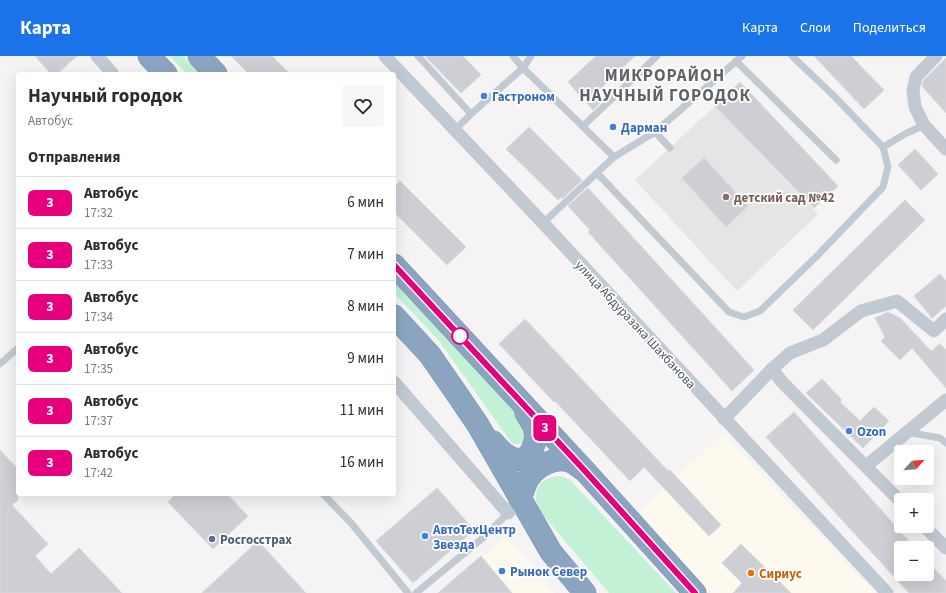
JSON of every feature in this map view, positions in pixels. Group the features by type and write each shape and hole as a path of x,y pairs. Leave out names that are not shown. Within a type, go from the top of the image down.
{"highway":[{"path":"149,56 164,72"},
{"path":"199,56 214,72"},
{"path":"396,267 585,471 695,593"},
{"path":"396,318 430,355 478,425 504,454 516,460 523,458 530,453 535,447 536,437 535,428 519,400"},
{"path":"478,425 514,506 585,593"},
{"path":"514,506 527,481 538,468 545,464 556,460 571,462 585,471"}],"street":[{"path":"97,56 112,72"},
{"name":"улица Абдуразака Шахбанова","path":"384,56 543,223 887,593"},
{"path":"936,56 916,77 914,90 915,107 924,124 946,149"},
{"path":"724,419 772,369 790,354 823,340 861,310 896,301 934,331 946,319"},
{"path":"772,369 782,382 894,495"},
{"path":"396,384 514,506"},
{"path":"866,466 946,400"},
{"path":"931,533 946,548"}],"lane":[{"path":"418,56 471,114"},
{"path":"513,56 523,68 614,157"},
{"path":"454,131 523,68 530,56"},
{"path":"584,126 657,56"},
{"path":"597,173 729,312 744,317 760,310 816,257 883,187 888,167 883,147 834,96 792,56"},
{"path":"543,223 614,157 655,132 739,58 836,160"},
{"path":"883,147 924,124"},
{"path":"655,132 670,148"},
{"path":"0,364 16,350"},
{"path":"906,432 940,438 946,443"},
{"path":"325,496 352,524 408,593"},
{"path":"416,593 484,537 514,506"}],"shaded area":[{"name":"детский сад №42","path":"715,106 818,214 737,291 635,180"},
{"path":"723,434 875,593 710,593 635,516"},
{"name":"Рынок Север","path":"508,536 554,593 441,593"}],"green space":[{"path":"170,56 183,56 198,72 185,72"},
{"path":"396,283 523,418 526,441 521,444 513,444 440,342 396,295"},
{"path":"561,476 570,480 676,593 609,593 538,509 536,495 539,485 543,481"}],"building":[{"path":"35,56 77,56 59,72 49,72"},
{"path":"231,56 272,56 288,72 247,72"},
{"path":"425,56 463,56 481,75 461,93"},
{"path":"596,56 635,56 594,95 600,103 593,110 568,82"},
{"path":"814,56 851,56 884,90 864,109"},
{"path":"946,58 946,113 922,86 923,81"},
{"path":"740,82 838,186 814,208 715,106"},
{"path":"529,127 582,180 562,199 561,197 558,200 506,149"},
{"path":"915,149 938,174 921,190 898,165"},
{"path":"704,158 748,206 726,227 682,178"},
{"path":"400,181 466,247 447,265 396,214 396,185"},
{"path":"588,188 754,370 732,391 588,232 590,230 568,206"},
{"path":"905,200 925,220 813,330 793,310"},
{"path":"940,274 946,281 946,306 932,318 914,296"},
{"path":"888,312 900,318 931,351 940,344 946,350 946,388 912,348 900,360 881,341 885,337 875,318"},
{"path":"525,319 721,525 709,536 644,467 630,481 499,344"},
{"path":"822,379 842,400 840,402 860,421 874,407 889,421 863,448 806,393"},
{"path":"794,412 894,524 894,533 902,533 909,541 894,541 894,577 766,437"},
{"path":"0,450 16,467 16,496 18,496 18,500 12,505 48,544 35,556 51,574 79,548 122,593 0,593"},
{"name":"АвтоТехЦентр Звезда","path":"437,488 474,530 413,583 376,541"},
{"path":"174,496 229,496 248,516 213,549 168,502"},
{"path":"258,541 306,593 202,593"},
{"name":"Сириус","path":"741,544 791,593 733,593 742,583 722,563"},
{"path":"481,556 512,593 438,593"},
{"path":"934,568 946,581 946,593 909,593 898,581 934,581"}],"bus line":[{"name":"3","path":"396,267 585,471 695,593"}],"place":[{"name":"Гастроном","path":"484,96"},
{"name":"Дарман","path":"613,127"},
{"name":"детский сад №42","path":"726,197"},
{"name":"Ozon","path":"849,431"},
{"name":"АвтоТехЦентр Звезда","path":"425,536"},
{"name":"Росгосстрах","path":"212,539"},
{"name":"Рынок Север","path":"502,571"},
{"name":"Сириус","path":"751,573"}],"district":[{"name":"МИКРОРАЙОН НАУЧНЫЙ ГОРОДОК","path":"665,85"}]}
